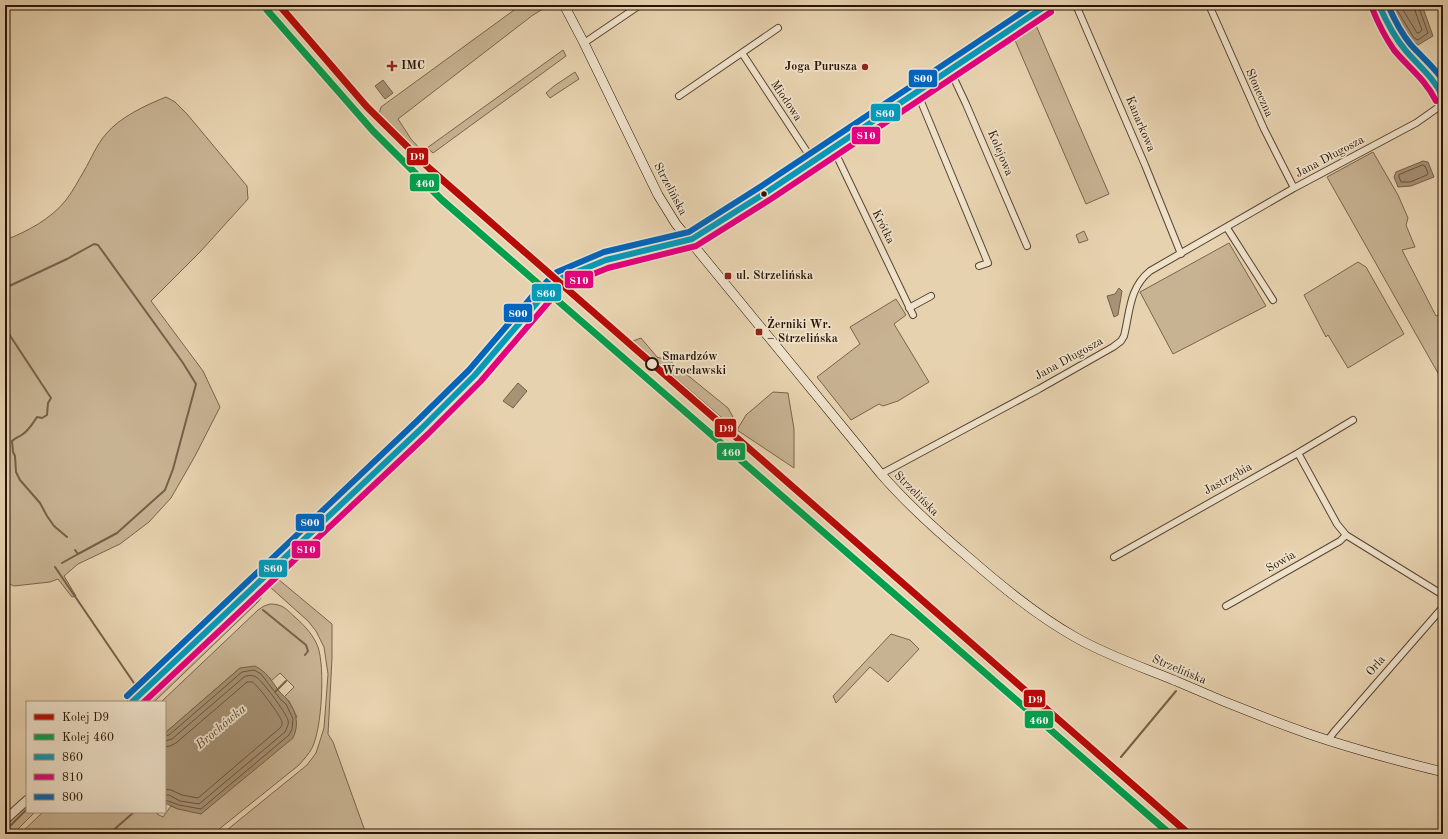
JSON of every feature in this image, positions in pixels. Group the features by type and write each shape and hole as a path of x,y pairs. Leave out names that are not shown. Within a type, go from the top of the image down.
{"main road":[{"name":"Strzelińska","path":"564,5 658,195 671,216 688,240 881,474 923,519 986,573 1074,637 1191,688 1291,728 1386,758 1443,772"}],"street":[{"path":"584,43 640,5"},
{"path":"133,701 422,428 475,374 541,298 562,278 606,260 688,240 737,212 1047,5"},
{"name":"Kanarkowa","path":"1076,5 1145,165 1181,254"},
{"name":"Słoneczna","path":"1209,5 1264,129 1294,188"},
{"path":"1379,5 1400,44 1428,72 1438,85 1443,97"},
{"path":"679,96 778,28"},
{"name":"Miodowa","path":"742,53 813,161"},
{"name":"Kolejowa","path":"950,70 1027,246"},
{"path":"917,92 988,263 979,266"},
{"name":"Jana Długosza","path":"881,474 1039,389 1122,341 1134,290 1142,277 1150,271 1294,188 1416,123 1443,104"},
{"name":"Krótka","path":"833,148 913,315"},
{"path":"1227,228 1273,300"},
{"path":"909,308 931,296"},
{"name":"Jastrzębia","path":"1114,557 1298,453 1353,420"},
{"path":"1298,453 1337,524 1346,535 1443,595"},
{"name":"Sowia","path":"1226,606 1340,541 1346,535"},
{"name":"Orla","path":"1328,740 1443,607"},
{"path":"5,820 26,801"}],"shaded area":[{"path":"521,5 541,5 543,9 533,15 398,119 411,139 422,151 419,155 379,114 381,107"},
{"path":"1035,23 1109,194 1086,204 1014,38"},
{"path":"563,50 566,56 433,153 427,148"},
{"path":"575,72 579,79 550,98 546,93"},
{"path":"166,97 175,102 187,114 247,186 248,199 200,252 151,301 203,371 220,407 195,456 171,498 149,522 120,544 78,564 64,576 76,596 72,597 58,579 50,582 14,586 5,582 5,240 38,224 60,207 73,190 100,142 118,122 134,112"},
{"path":"1373,152 1398,195 1408,218 1406,225 1415,247 1402,250 1436,316 1443,312 1443,382 1327,177"},
{"path":"1084,231 1088,240 1079,243 1076,235"},
{"path":"1229,243 1266,306 1173,354 1140,292"},
{"path":"1358,262 1366,267 1404,334 1348,368 1328,335 1326,337 1304,295"},
{"path":"896,299 906,315 894,324 929,382 898,401 883,406 879,404 851,420 817,377 860,344 850,327"},
{"path":"641,338 657,357 670,361 728,408 733,417 728,423 633,341"},
{"path":"773,392 788,393 794,429 794,468 737,430 746,415"},
{"path":"278,579 332,624 332,658 328,734 333,742 365,831 361,834 222,834 307,765 316,753 324,728 328,674 324,647 316,631 308,621 270,587"},
{"path":"261,588 261,598 258,602 155,701 137,701 258,589"},
{"path":"270,604 278,605 290,612 309,631 318,647 320,656 322,683 318,727 312,748 299,765 213,834 20,834 42,813 158,813 163,817 171,806 178,809 297,717 289,701 284,697 294,687 280,673 271,681 270,678 240,668 166,732 166,701 162,701 264,606"},
{"path":"891,634 910,640 919,649 888,682 870,667 836,703 833,696"},
{"path":"26,805 26,813 34,813 13,834 5,834 5,825"}],"water":[{"path":"1389,5 1422,5 1433,36 1418,45 1411,41"},
{"path":"383,80 393,93 385,99 375,86"},
{"path":"1423,161 1428,162 1434,177 1411,186 1398,187 1394,177 1396,172"},
{"path":"1119,288 1122,291 1118,315 1114,317 1107,296 1115,294"},
{"path":"518,383 527,391 513,408 503,401"},
{"path":"255,666 263,671 292,706 296,720 296,729 293,738 201,814 178,809 166,803 166,732 240,668"}],"waterway":[{"path":"5,288 67,259 94,244 98,245 183,363 196,384 173,469 165,490 117,533 78,554"},
{"path":"5,328 51,398 48,403 47,415 42,418 37,417 22,435 12,441 16,472 20,480 40,503 54,526 67,537"},
{"path":"62,563 78,554 75,550"},
{"path":"55,567 136,686"},
{"name":"Brochówka","path":"256,602 255,597 258,593"},
{"path":"144,701 256,596"},
{"name":"Brochówka","path":"263,610 306,645 308,651 305,655"},
{"name":"Brochówka","path":"276,691 286,681"},
{"path":"1121,757 1176,691"},
{"path":"5,831 26,810"},
{"name":"Brochówka","path":"109,834 133,813"}],"rail line":[{"name":"D9","path":"279,5 367,107 430,169 1189,834"},
{"name":"460","path":"267,10 373,131 442,200 1170,834"}],"transit line":[{"name":"800","path":"127,696 469,370 535,293 557,272 604,252 689,232 763,185 1033,5"},
{"name":"860","path":"133,701 422,428 475,375 541,298 562,278 606,260 692,239 767,192 1047,5"},
{"name":"860","path":"1379,5 1387,23 1398,40 1431,78 1443,97"},
{"name":"800","path":"1388,5 1398,26 1407,40 1443,80"},
{"name":"810","path":"1372,8 1382,30 1394,50 1422,80 1436,101"},
{"name":"810","path":"145,701 428,434 481,381 547,304 566,285 608,268 696,246 771,199 1051,12"}],"place":[{"name":"IMC","path":"392,66"},
{"name":"Joga Purusza","path":"865,67"},
{"name":"ul. Strzelińska","path":"728,276"},
{"name":"Żerniki Wr. – Strzelińska","path":"759,332"},
{"name":"Smardzów Wrocławski","path":"652,364"}]}
